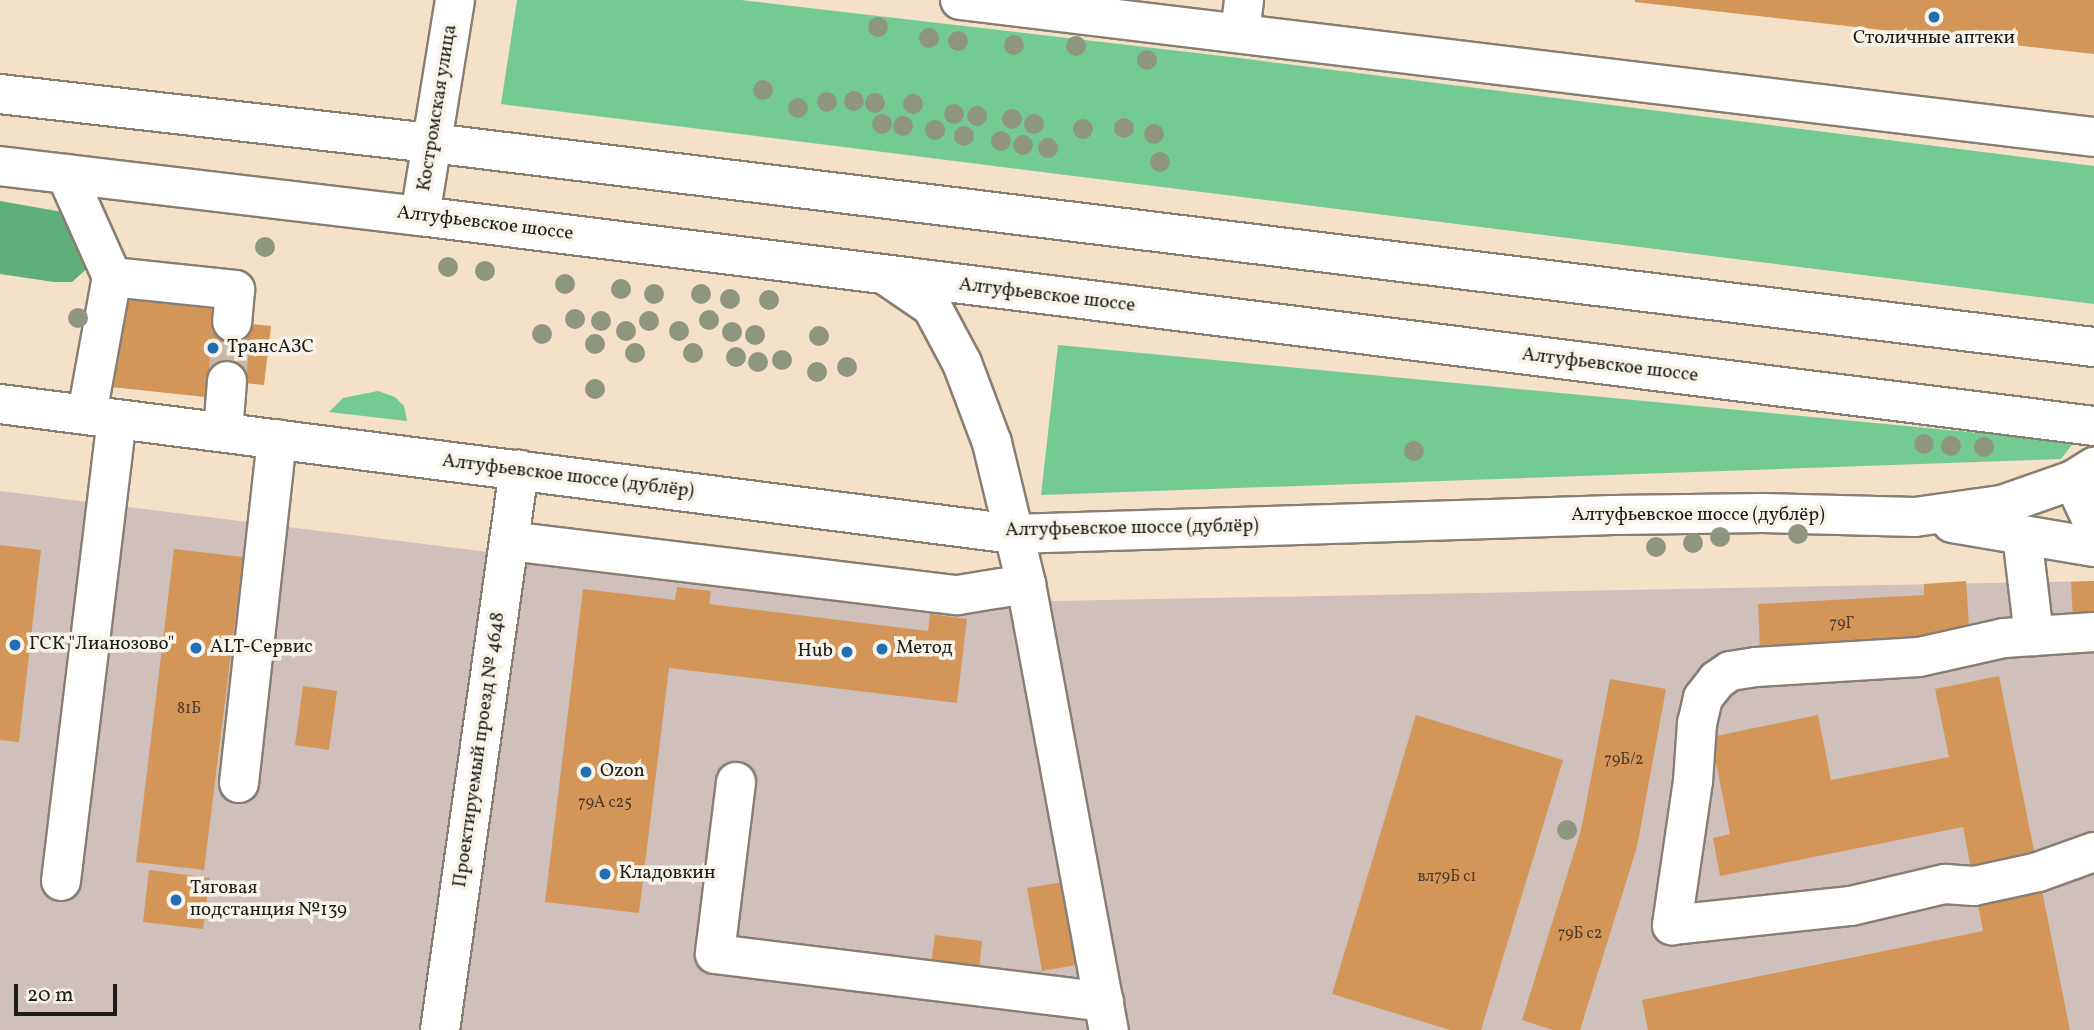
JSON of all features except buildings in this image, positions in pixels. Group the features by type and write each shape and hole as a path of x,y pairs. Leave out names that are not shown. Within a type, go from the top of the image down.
{"main road":[{"name":"Костромская улица","path":"419,216 455,0"},
{"path":"960,0 1242,16 2094,137"},
{"path":"0,94 432,143 2094,348"},
{"name":"Алтуфьевское шоссе","path":"0,166 2094,426"},
{"path":"61,881 112,277 66,174"},
{"path":"736,782 715,954 1106,1016 1026,584 992,443 962,363 932,307 887,276"},
{"path":"112,277 235,290 232,322"},
{"path":"223,432 227,381"},
{"name":"Алтуфьевское шоссе (дублёр)","path":"0,404 1014,534 1614,515 1763,513 1916,517 2001,505 2083,473"},
{"path":"239,783 277,439"},
{"name":"Проектируемый проезд № 4648","path":"440,1030 519,470"},
{"path":"2083,473 2094,525"},
{"path":"1916,517 2094,547"},
{"path":"2022,535 2034,636"},
{"path":"509,541 958,596 1026,584"},
{"path":"2094,632 2034,636 1956,647 1919,657 1756,667 1730,671 1717,680 1703,698 1698,723 1693,781 1672,925 1851,906 1945,884 1974,886 2038,872 2094,852"}],"shaded area":[{"path":"0,491 903,604 2094,581 2094,1030 0,1030"}],"green space":[{"path":"517,0 741,0 1239,58 2094,166 2094,304 501,104"},
{"path":"0,201 74,214 100,257 72,282 0,274"},
{"path":"1058,345 2074,442 2061,459 1041,495"},
{"path":"378,391 395,397 404,406 407,421 329,412 343,398"}],"tunnel":[{"path":"227,381 232,322"}],"place":[{"name":"Столичные аптеки","path":"1934,17"},
{"name":"ТрансАЗС","path":"213,348"},
{"name":"ГСК \"Лианозово\"","path":"15,645"},
{"name":"ALT-Сервис","path":"196,648"},
{"name":"Метод","path":"882,649"},
{"name":"Hub","path":"847,652"},
{"name":"Ozon","path":"586,772"},
{"name":"Кладовкин","path":"605,874"},
{"name":"Тяговая подстанция №139","path":"176,900"}]}
